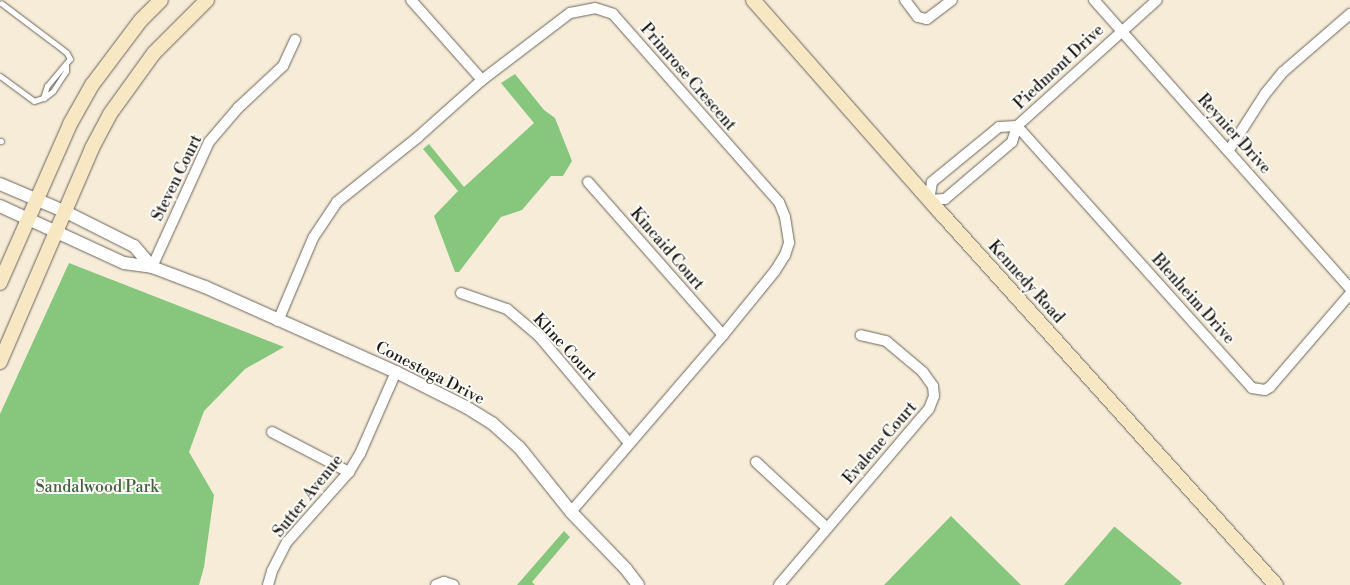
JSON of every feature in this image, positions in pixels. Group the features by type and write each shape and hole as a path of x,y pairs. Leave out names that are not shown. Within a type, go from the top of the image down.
{"main road":[{"path":"0,283 70,124 92,85 140,20 161,0"},
{"path":"0,362 58,232 92,148 110,114 154,53 207,0"},
{"name":"Kennedy Road","path":"753,0 929,200 1276,585"}],"street":[{"path":"411,0 482,80"},
{"path":"905,0 918,17 927,19 952,0"},
{"name":"Reynier Drive","path":"1094,0 1350,288"},
{"name":"Piedmont Drive","path":"1017,126 999,127 932,182 929,200 945,199 1012,142 1017,126 1121,30 1157,0"},
{"name":"Primrose Crescent","path":"278,320 313,238 337,202 418,137 482,80 570,13 595,8 613,14 779,202 785,217 789,243 785,255 723,336 571,512"},
{"path":"1229,150 1265,94 1283,72 1350,14"},
{"name":"Steven Court","path":"152,267 209,142 238,108 283,66 295,40"},
{"name":"Blenheim Drive","path":"1017,126 1252,388 1265,390 1270,387 1350,294"},
{"name":"Kincaid Court","path":"588,182 723,336"},
{"name":"Conestoga Drive","path":"0,184 66,212 134,246 152,267"},
{"name":"Conestoga Drive","path":"0,206 124,263 152,267 205,287 396,372 492,423 519,447 571,512 626,569 638,585"},
{"name":"Kline Court","path":"461,293 506,309 539,336 629,443"},
{"name":"Evalene Court","path":"779,585 929,409 934,396 933,386 923,372 886,341 861,335"},
{"name":"Sutter Avenue","path":"268,585 272,571 287,542 350,472 396,372"},
{"path":"272,432 350,472"},
{"path":"756,462 827,528"},
{"path":"436,585 444,582 454,585"}],"lane":[{"path":"0,76 34,101 43,98 47,86 70,59 67,53 2,3"}],"green space":[{"path":"515,74 544,110 555,118 572,161 563,176 551,176 522,210 501,217 459,272 455,272 434,216 458,191 423,149 429,144 464,187 534,123 501,83"},
{"name":"Sandalwood Park","path":"69,263 284,347 245,369 204,411 189,452 214,495 204,567 199,585 0,585 0,414"},
{"path":"951,516 1021,585 884,585"},
{"path":"1114,527 1182,583 1180,585 1064,585"},
{"path":"564,531 570,537 532,582 535,585 517,585"}]}
